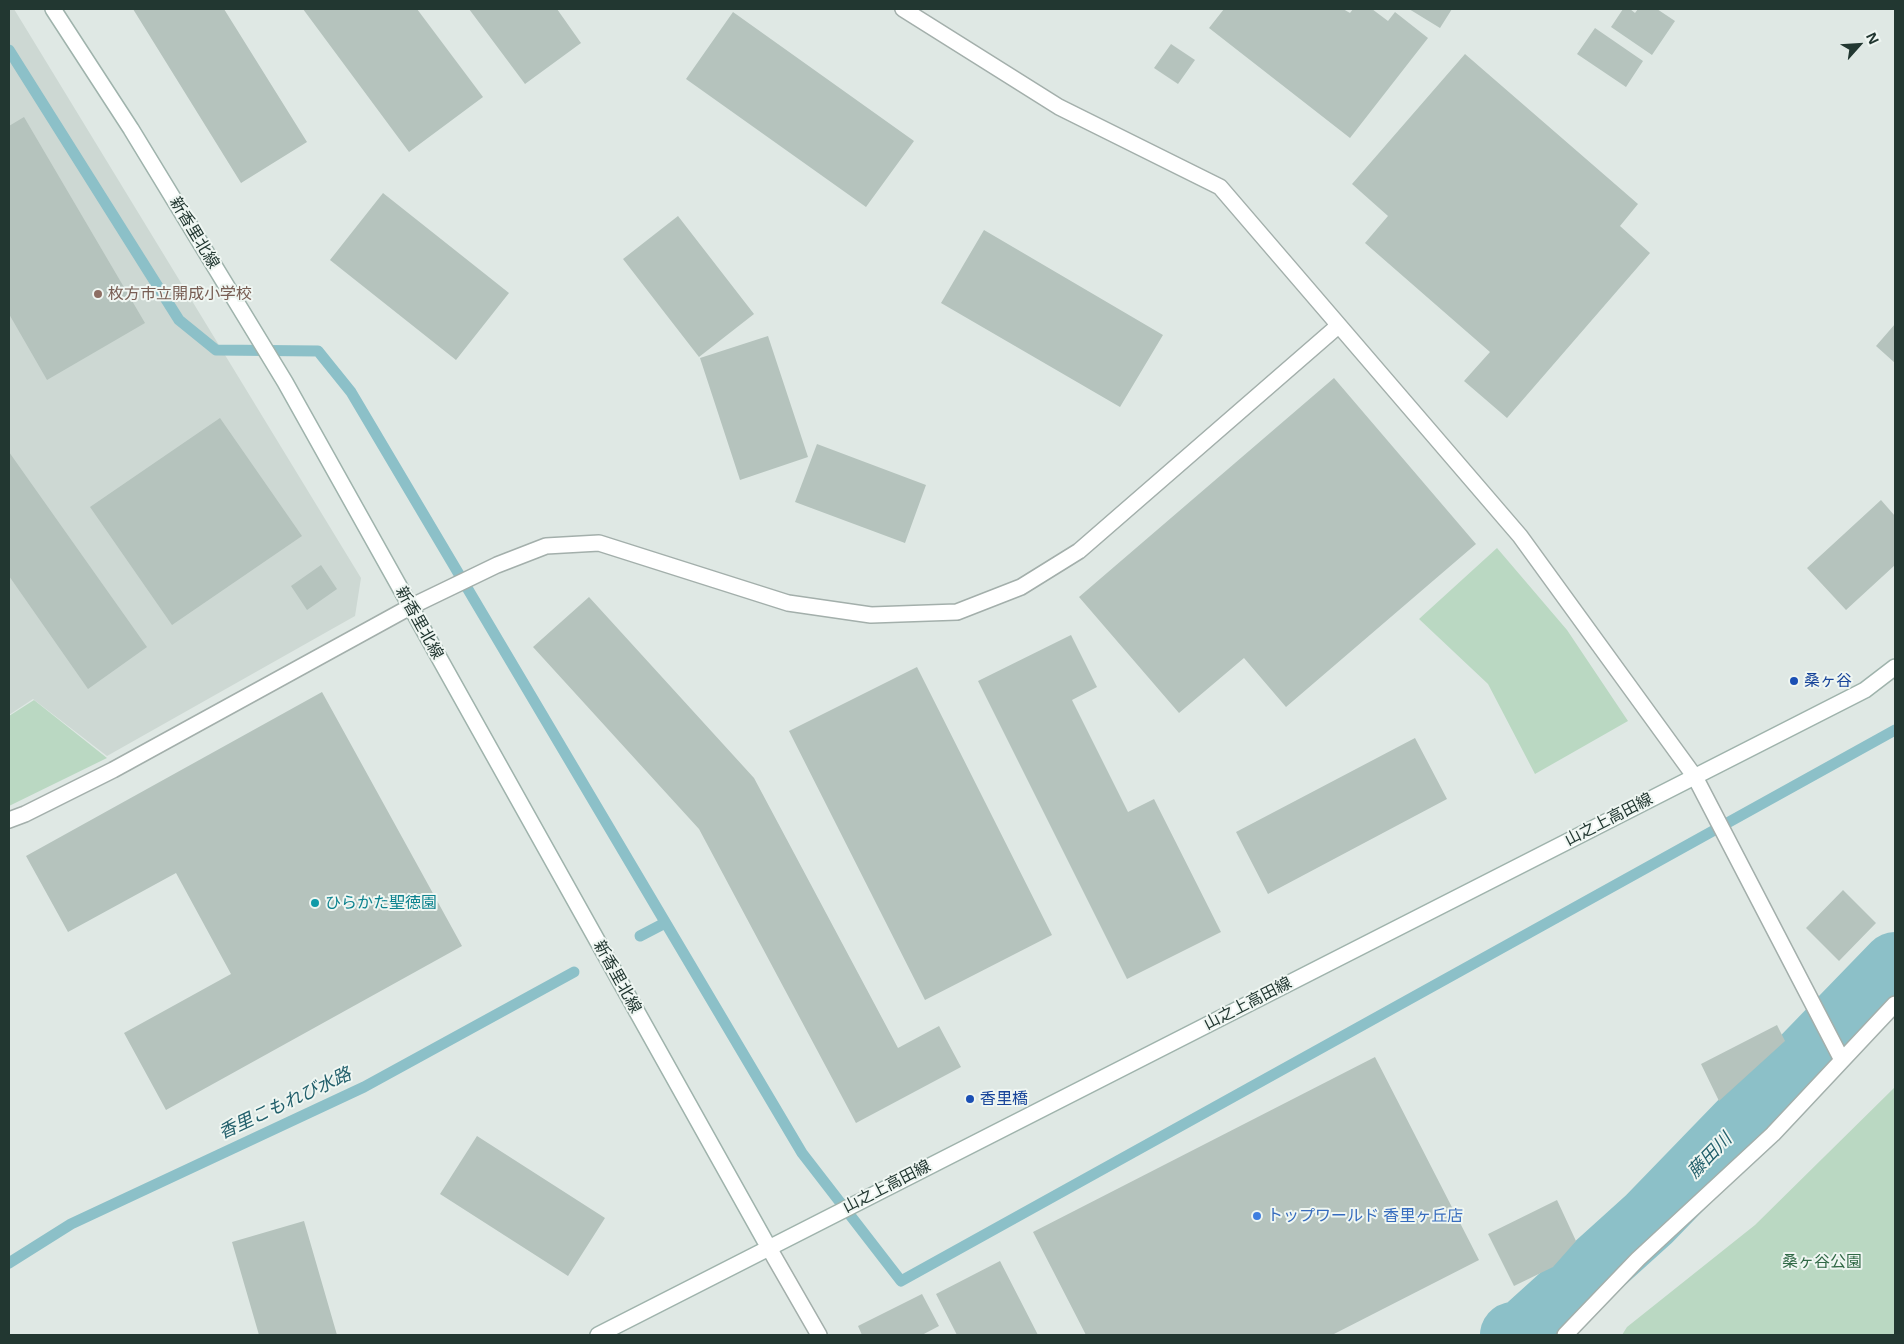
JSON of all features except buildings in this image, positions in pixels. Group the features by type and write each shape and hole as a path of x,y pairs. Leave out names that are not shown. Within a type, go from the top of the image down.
{"street":[{"path":"903,9 1059,106 1220,187 1520,536 1695,777 1842,1060"},
{"name":"新香里北線","path":"56,10 278,370 818,1335"},
{"path":"9,820 25,814 113,770 410,607 481,573 546,546 598,543 788,603 872,615 958,612 1021,587 1079,551 1338,326"},
{"name":"山之上高田線","path":"598,1335 1865,690 1895,667"},
{"path":"1565,1335 1638,1259 1773,1134 1895,1004"}],"shaded area":[{"name":"枚方市立開成小学校","path":"9,9 14,9 361,578 355,616 107,756 33,699 9,715"}],"green space":[{"path":"1497,548 1567,630 1628,721 1535,774 1488,684 1419,619"},
{"path":"34,700 107,758 9,806 9,716"},
{"name":"桑ヶ谷公園","path":"1895,1087 1895,1335 1622,1335 1627,1327 1755,1225"}],"waterway":[{"path":"9,50 179,320 216,350 318,351 351,392 802,1153 901,1281 1895,730"},
{"name":"香里こもれび水路","path":"640,936 665,923"},
{"name":"藤田川","path":"1513,1335 1524,1332 1649,1219 1895,965"},
{"name":"香里こもれび水路","path":"9,1263 71,1224 364,1087 574,972"}],"place":[{"name":"枚方市立開成小学校","path":"98,294"},
{"name":"桑ヶ谷","path":"1794,681"},
{"name":"ひらかた聖徳園","path":"315,903"},
{"name":"香里橋","path":"970,1099"},
{"name":"トップワールド 香里ヶ丘店","path":"1257,1216"}]}
